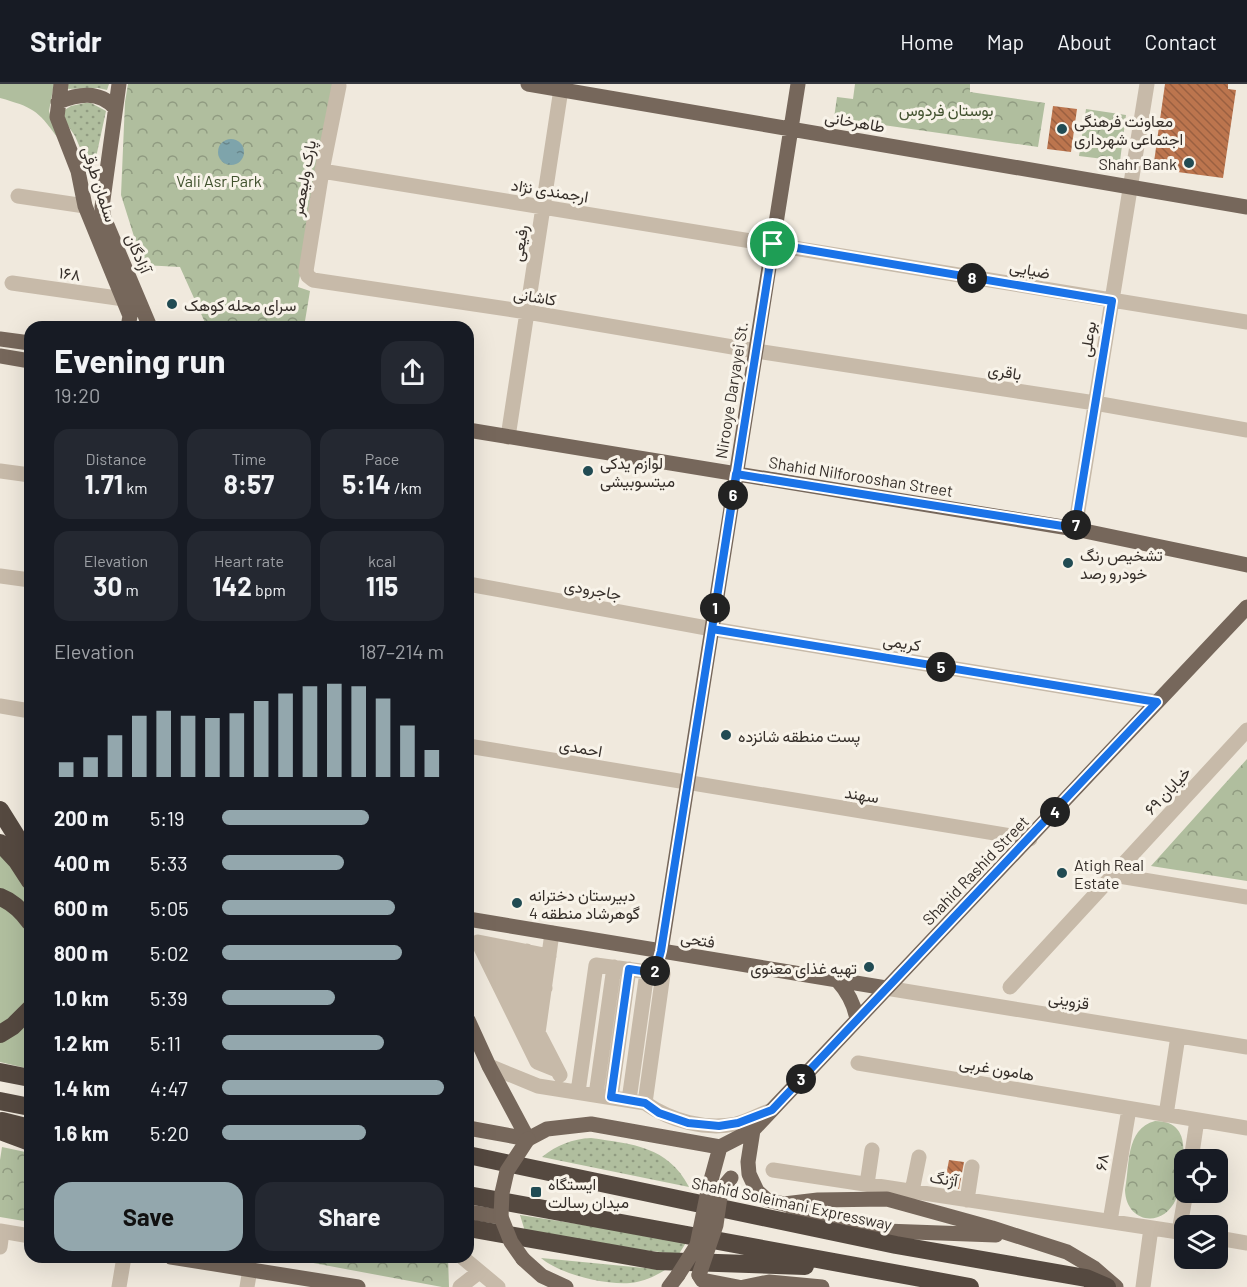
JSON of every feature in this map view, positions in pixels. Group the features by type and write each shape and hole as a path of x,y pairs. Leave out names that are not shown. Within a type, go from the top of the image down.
{"highway":[{"path":"0,810 24,848"},
{"path":"0,843 24,872"},
{"path":"0,897 9,901 24,915"},
{"path":"0,1034 24,1015"},
{"path":"0,1072 24,1077"},
{"path":"0,1101 24,1106"},
{"path":"0,1121 24,1127"},
{"path":"0,1131 24,1141"},
{"path":"0,1139 24,1143"},
{"name":"Shahid Soleimani Expressway","path":"474,1156 896,1245 1086,1278 1107,1287"},
{"path":"474,1196 970,1287"},
{"path":"474,1229 657,1261 858,1268"}],"main road":[{"name":"سلمان طرقی","path":"61,84 57,117 78,171 85,206 124,299 130,316 129,321"},
{"name":"آزادگان","path":"118,84 103,196 104,218 147,321"},
{"name":"طاهرخانی","path":"528,84 1247,207"},
{"name":"Nirooye Daryayei St.","path":"661,951 798,84"},
{"path":"58,102 73,96 88,95 108,100 115,108"},
{"path":"3,339 24,342"},
{"path":"3,357 24,359"},
{"name":"Shahid Nilforooshan Street","path":"474,431 1075,528 1247,565"},
{"name":"Shahid Rashid Street","path":"720,1147 753,1130 1247,607"},
{"name":"فتحی","path":"474,920 886,988"},
{"path":"837,980 851,999 857,1019"},
{"path":"474,1033 528,1138"},
{"path":"566,1287 542,1276 523,1259 511,1242 501,1217 502,1193 507,1171 528,1138 547,1129 591,1124 720,1147 697,1245 674,1281"},
{"path":"474,1129 528,1138"},
{"path":"753,1130 748,1162 749,1174 761,1196 767,1200 885,1231 1014,1236"},
{"path":"738,1287 702,1280 699,1275 716,1225 722,1190 731,1178 749,1174"},
{"path":"784,1204 818,1200 887,1199 1041,1242 1067,1252 1094,1268 1116,1287"},
{"path":"474,1213 501,1217"},
{"path":"210,1263 358,1287"},
{"path":"744,1287 769,1282 818,1287"}],"street":[{"name":"بوعلی","path":"1075,528 1148,84"},
{"name":"پارک ولیعصر","path":"308,276 306,271 322,171 339,86"},
{"name":"رفیعی","path":"508,437 561,89"},
{"name":"ارجمندی نژاد","path":"322,171 773,244"},
{"path":"18,196 85,206"},
{"name":"ضیایی","path":"773,244 1247,322"},
{"name":"کاشانی","path":"308,276 313,280 527,312 756,351"},
{"name":"۱۶۸","path":"12,283 124,299"},
{"name":"باقری","path":"756,351 1095,403 1247,430"},
{"path":"0,471 24,474"},
{"path":"0,576 24,579"},
{"name":"جاجرودی","path":"474,586 712,629"},
{"name":"کریمی","path":"712,629 1157,702"},
{"path":"0,706 24,710"},
{"name":"خیابان ۶۹","path":"1010,987 1247,730"},
{"name":"احمدی","path":"474,747 688,784"},
{"name":"سهند","path":"688,784 1030,839"},
{"path":"1113,875 1247,897"},
{"path":"542,1010 535,956 552,933"},
{"path":"535,956 478,942 537,1062 557,1070"},
{"path":"493,945 557,1070 573,1091"},
{"path":"651,972 661,951"},
{"path":"535,956 545,988 538,1033"},
{"path":"535,956 545,988"},
{"path":"573,1091 596,964 663,974 637,1102"},
{"path":"604,1096 621,968"},
{"name":"قزوینی","path":"886,988 1247,1047"},
{"path":"1166,1115 1178,1036"},
{"name":"هامون غربی","path":"858,1063 1129,1109"},
{"path":"489,1066 538,1086 637,1102 688,1123 719,1126 738,1123 772,1110"},
{"path":"1129,1109 1247,1128"},
{"name":"۶۸","path":"1110,1221 1129,1109"},
{"path":"1193,1149 1197,1120"},
{"path":"867,1184 872,1150"},
{"path":"912,1191 919,1157"},
{"path":"967,1200 972,1167"},
{"name":"آژنگ","path":"773,1170 1110,1221"},
{"path":"1110,1221 1174,1231"},
{"path":"1143,1287 1151,1228"},
{"path":"1,1237 24,1236"},
{"path":"1228,1240 1247,1243"},
{"path":"119,1287 123,1263"},
{"path":"129,1287 133,1263"},
{"path":"469,1263 498,1287"},
{"path":"247,1287 250,1269"},
{"path":"460,1287 479,1272"}],"green space":[{"path":"0,84 54,84 49,111 57,137 39,115 27,107 0,98"},
{"path":"66,84 109,84 107,90 66,89"},
{"name":"Vali Asr Park","path":"128,84 333,84 298,287 310,291 305,321 204,321 180,267 143,265 121,195 125,102"},
{"name":"بوستان فردوس","path":"855,84 970,84 970,92 1045,103 1038,147 834,118 837,97 853,99"},
{"path":"91,103 106,111 92,176 75,136 64,120 63,111 71,106"},
{"path":"1086,109 1126,115 1120,161 1079,156"},
{"path":"1247,759 1247,881 1151,866"},
{"path":"0,852 24,884 24,909 0,891"},
{"path":"0,901 24,926 24,1007 0,1028"},
{"path":"24,1019 24,1068 0,1062 0,1038"},
{"path":"1155,1121 1169,1123 1177,1129 1184,1149 1174,1149 1174,1202 1163,1215 1154,1218 1146,1218 1132,1210 1125,1190 1134,1140 1145,1125"},
{"path":"591,1138 634,1145 660,1155 671,1163 689,1187 542,1157 565,1143"},
{"path":"2,1147 24,1152 24,1221 0,1217"},
{"path":"520,1215 687,1241 679,1254 527,1238"},
{"path":"541,1258 665,1270 639,1282 608,1282 559,1269"},
{"path":"313,1263 448,1263 449,1287"}],"water":[{"path":"231,139 240,143 244,152 240,161 231,165 222,161 218,152 222,143"}],"building":[{"path":"1165,84 1228,84 1228,89 1236,90 1223,178 1170,171 1171,164 1154,162"},
{"name":"معاونت فرهنگی اجتماعی شهرداری","path":"1053,106 1077,109 1071,152 1047,149"},
{"path":"949,1160 964,1162 959,1189 944,1186"}],"place":[{"name":"معاونت فرهنگی اجتماعی شهرداری","path":"1062,129"},
{"name":"Shahr Bank","path":"1189,163"},
{"name":"سرای محله کوهک","path":"172,304"},
{"name":"لوازم یدکی میتسوبیشی","path":"588,471"},
{"name":"تشخیص رنگ خودرو رصد","path":"1068,563"},
{"name":"پست منطقه شانزده","path":"726,735"},
{"name":"Atigh Real Estate","path":"1062,873"},
{"name":"دبیرستان دخترانه گوهرشاد منطقه 4","path":"517,903"},
{"name":"تهیه غذای معنوی","path":"869,967"},
{"name":"ایستگاه میدان رسالت","path":"536,1192"}],"route":[{"path":"773,244 736,474 661,951 655,973 629,969 611,1097 645,1103 659,1113 688,1123 719,1126 738,1123 772,1110 1157,702 712,629 736,474 1075,528 1112,301 773,244"}]}
